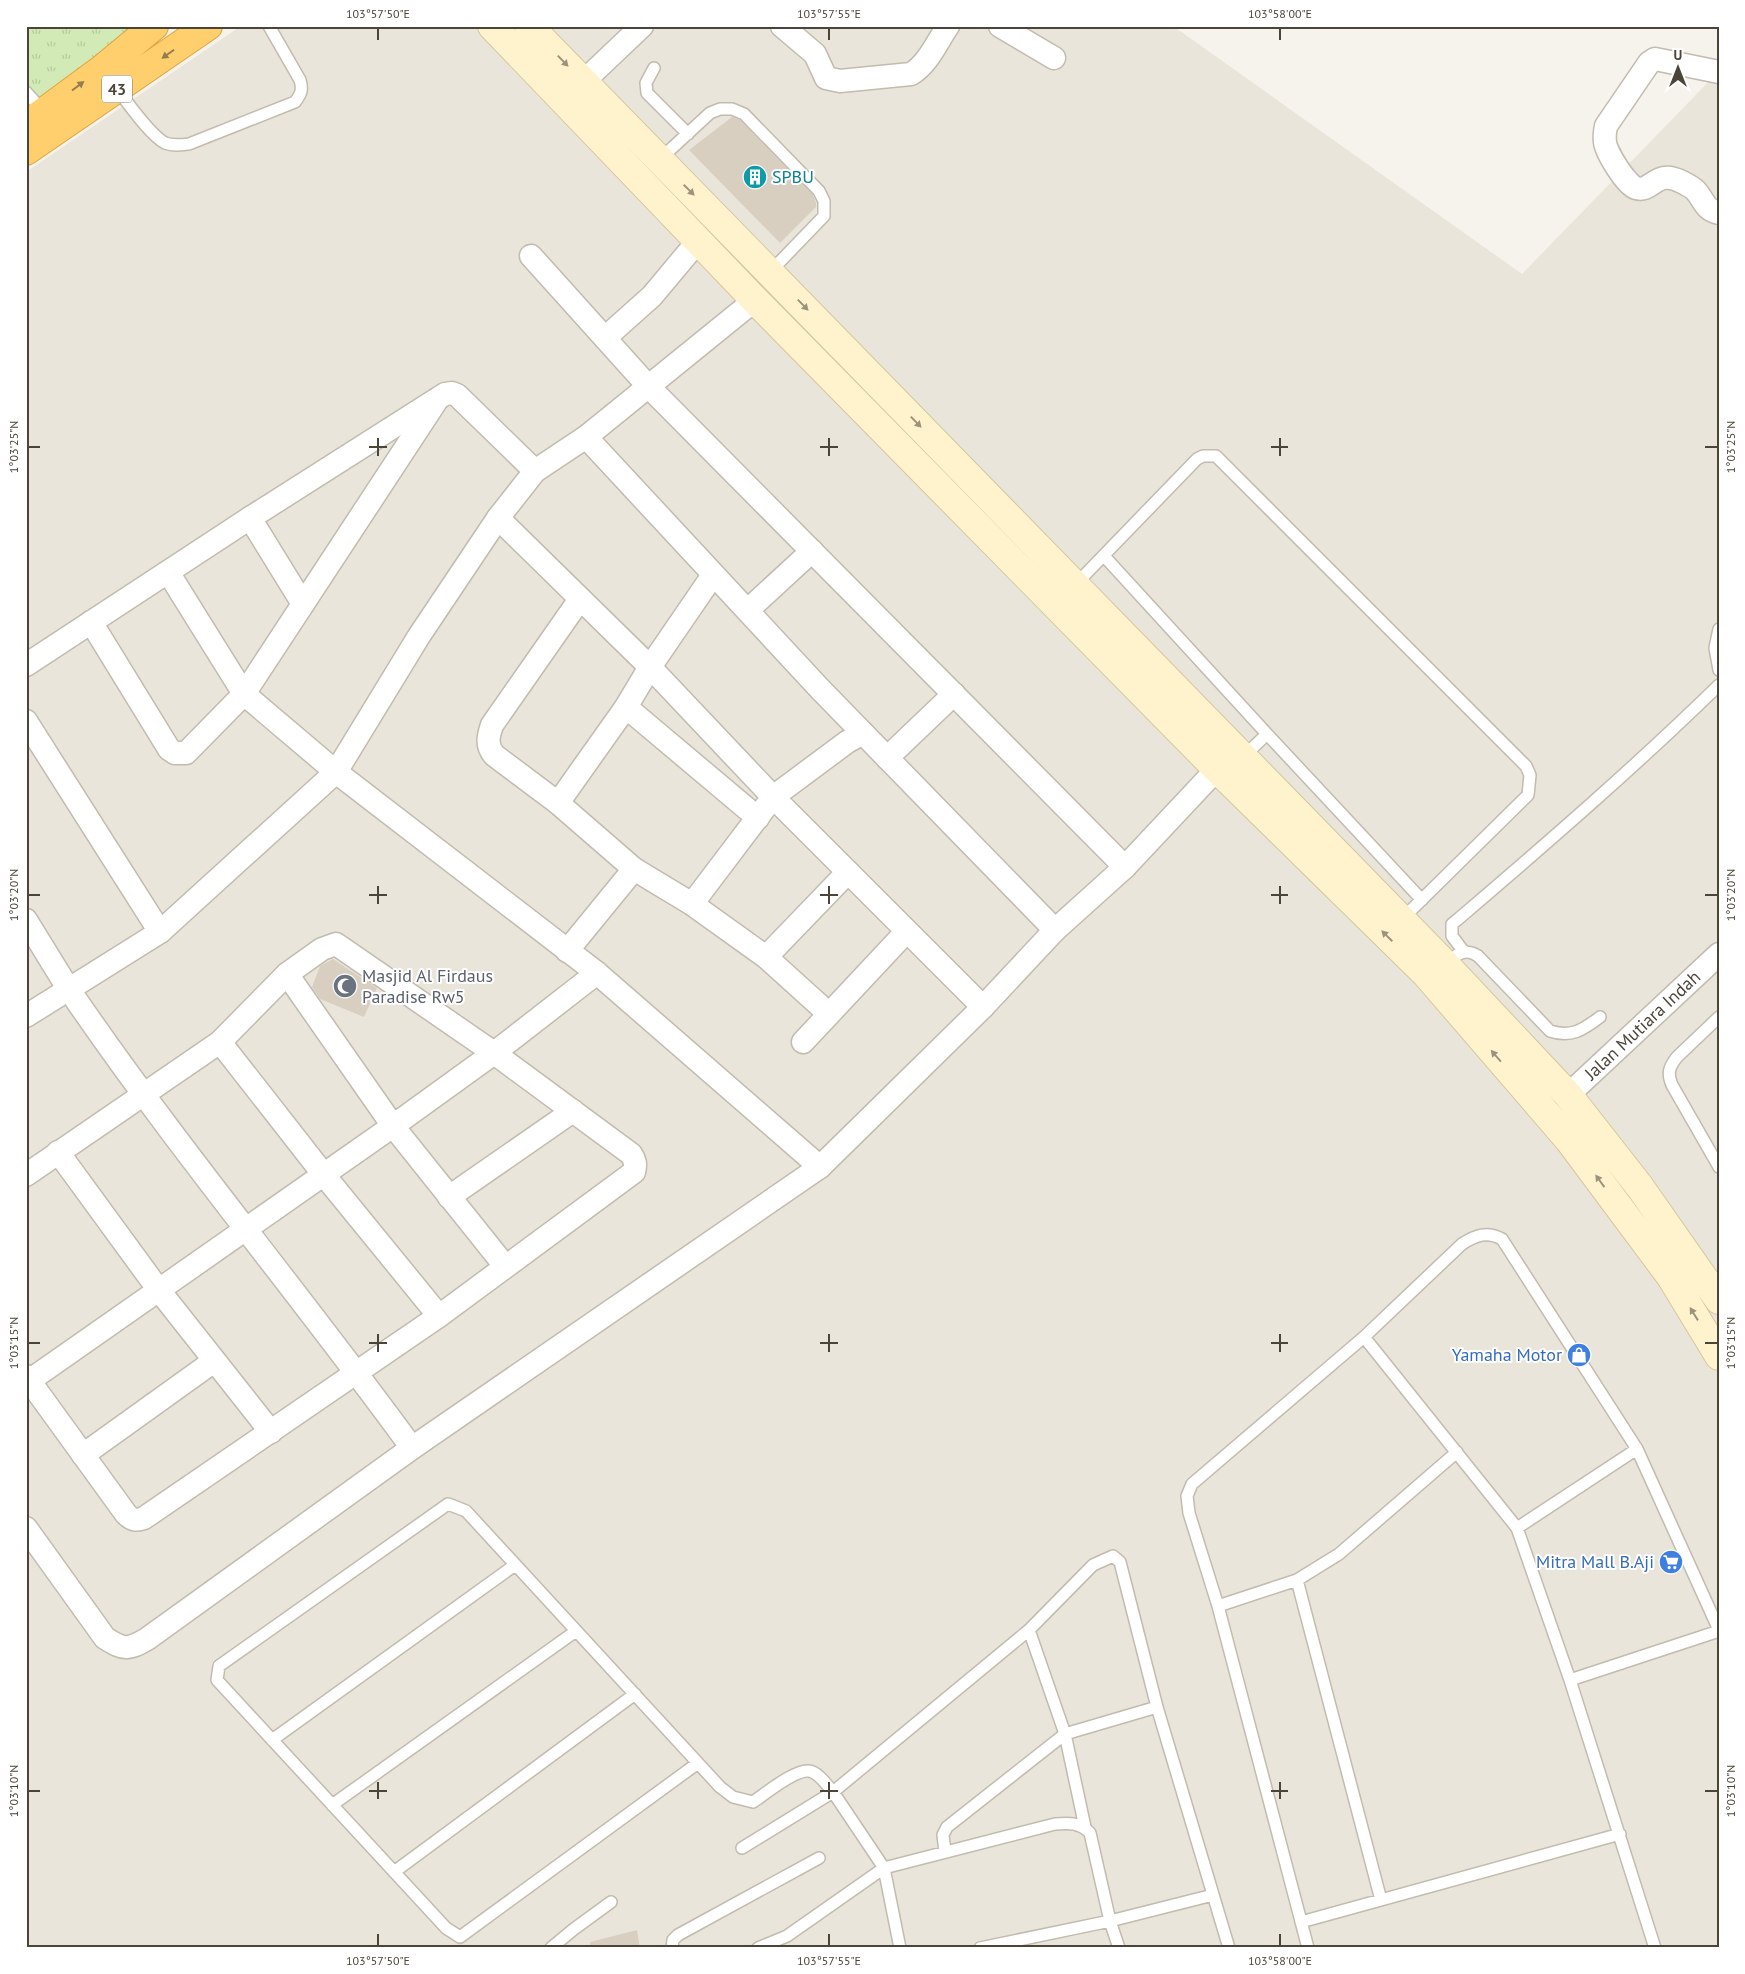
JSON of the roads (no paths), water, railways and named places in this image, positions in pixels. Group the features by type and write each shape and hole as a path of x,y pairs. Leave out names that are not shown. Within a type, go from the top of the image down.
{"highway":[{"name":"43","path":"35,119 154,26"},
{"name":"43","path":"26,151 208,26"}],"main road":[{"path":"492,26 755,300 1217,769 1444,962 1569,1140 1671,1277 1719,1356"},
{"path":"529,26 1444,962 1568,1095 1640,1187 1719,1300"},
{"path":"604,143 623,123"},
{"path":"1671,1277 1693,1262"}],"street":[{"path":"583,82 642,26"},
{"path":"782,26 815,54 826,78 840,81 911,74 918,70 926,60 948,26"},
{"path":"1000,26 1054,58"},
{"path":"1719,72 1655,59 1649,63 1627,94 1606,126 1605,134 1605,143 1609,154 1629,185 1637,188 1647,188 1657,179 1665,177 1680,181 1695,190 1707,208 1719,213"},
{"path":"605,338 652,296 698,241"},
{"path":"531,256 648,386 1125,867"},
{"path":"26,1032 30,1014 160,932 336,772 419,636 498,518 536,471 586,438 755,300"},
{"path":"26,665 439,396 452,393 457,395 536,471"},
{"path":"91,622 169,749 174,753 186,752 244,694 439,396"},
{"path":"586,438 887,758 1055,930"},
{"path":"250,518 303,604"},
{"path":"498,518 650,667 773,797 983,1007"},
{"path":"748,610 812,551"},
{"path":"168,572 244,694 336,772 597,973 820,1167"},
{"path":"558,803 626,707 650,667 713,575"},
{"path":"580,599 492,726 487,738 488,748 494,755 558,803 634,869 692,904 766,957 829,1014"},
{"path":"887,758 954,694"},
{"path":"626,707 758,818"},
{"path":"26,722 160,932"},
{"path":"692,904 773,797 863,732"},
{"path":"26,1528 105,1638 118,1646 132,1648 147,1639 412,1448 820,1167 983,1007 1055,930 1125,867 1217,769"},
{"path":"567,951 634,869"},
{"path":"766,957 848,872"},
{"path":"26,920 69,990 144,1095 357,1373 412,1448"},
{"path":"803,1042 906,932"},
{"path":"26,1175 220,1042 286,974 322,949 336,944 494,1053 634,1158 636,1166 634,1172 439,1316 144,1518 138,1520 131,1519 126,1514 27,1380 247,1230 393,1126 494,1053 597,973"},
{"name":"Jalan Mutiara Indah","path":"1568,1095 1719,954"},
{"path":"286,974 393,1126 505,1266"},
{"path":"220,1042 324,1175 439,1316"},
{"path":"449,1197 573,1111"},
{"path":"58,1152 158,1290 271,1432"},
{"path":"83,1455 214,1361"}],"lane":[{"path":"117,89 149,128 164,142 176,146 189,144 295,102 302,88 300,80 269,26"},
{"path":"654,68 646,83 647,93 688,134"},
{"path":"26,92 35,119"},
{"path":"660,160 710,113 726,108 738,110 744,114 819,191 824,201 824,216 770,272"},
{"path":"1075,585 1197,459 1202,456 1216,456 1526,766 1530,775 1528,795 1402,919"},
{"path":"1104,556 1422,900"},
{"path":"1719,629 1715,648 1719,670"},
{"path":"1444,962 1452,936 1452,924 1657,746 1719,685"},
{"path":"1243,757 1267,734"},
{"path":"1444,962 1473,952 1550,1031 1566,1034 1576,1033 1600,1017"},
{"path":"1719,1017 1677,1057 1668,1073 1672,1085 1714,1148 1719,1167"},
{"path":"1308,1948 1218,1606 1189,1513 1187,1496 1192,1484 1364,1336 1462,1244 1474,1237 1494,1234 1502,1239 1638,1449 1719,1630 1570,1680"},
{"path":"1364,1336 1517,1528 1570,1680 1655,1948"},
{"path":"1517,1528 1638,1449"},
{"path":"1218,1606 1297,1580 1339,1554 1457,1452"},
{"path":"698,1763 460,1937 446,1928 217,1680 219,1666 448,1504 466,1511 635,1694 720,1787 734,1797 753,1802 794,1775 808,1771 815,1774 833,1792 884,1868 900,1948"},
{"path":"742,1848 833,1792 1029,1630 1093,1564 1113,1556 1120,1562 1157,1707 1229,1948"},
{"path":"272,1740 515,1564"},
{"path":"1297,1580 1381,1900"},
{"path":"1029,1630 1065,1734 1085,1827 1090,1833 1110,1921 1119,1948"},
{"path":"332,1805 576,1631"},
{"path":"394,1872 635,1694"},
{"path":"945,1852 944,1835 947,1827 1065,1734 1157,1707"},
{"path":"758,1948 787,1936 884,1868 1054,1824 1070,1822 1085,1827"},
{"path":"1301,1922 1620,1834"},
{"path":"672,1948 673,1940 678,1935 819,1858"},
{"path":"980,1948 1110,1921 1213,1895"},
{"path":"551,1948 611,1902"}],"place":[{"name":"SPBU","path":"755,177"},
{"name":"Masjid Al Firdaus Paradise Rw5","path":"345,986"},
{"name":"Yamaha Motor","path":"1579,1355"},
{"name":"Mitra Mall B.Aji","path":"1671,1562"}]}
